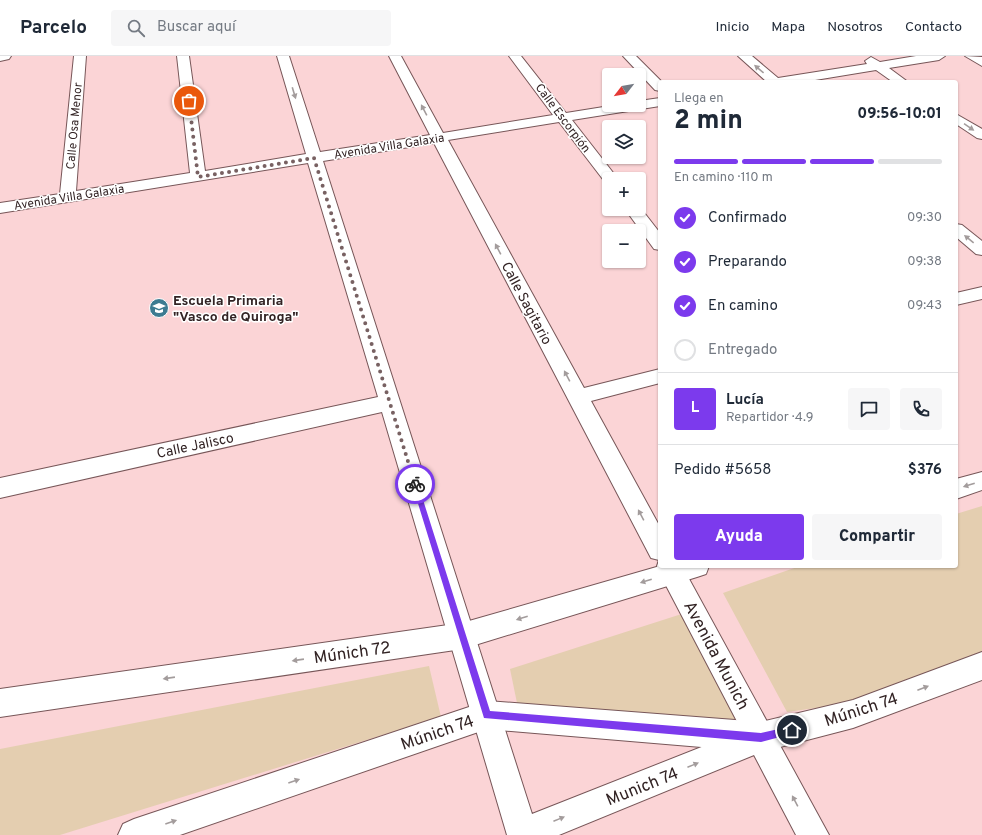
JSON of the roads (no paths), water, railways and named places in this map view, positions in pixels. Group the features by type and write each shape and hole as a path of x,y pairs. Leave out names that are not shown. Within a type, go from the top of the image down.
{"street":[{"path":"0,57 5,56"},
{"name":"Calle Osa Menor","path":"68,197 80,56"},
{"path":"183,56 198,177"},
{"path":"283,56 523,834"},
{"name":"Calle Sagitario","path":"394,56 658,546"},
{"name":"Calle Escorpión","path":"516,56 605,172"},
{"path":"629,56 658,85"},
{"path":"744,56 773,80"},
{"path":"864,56 899,80"},
{"path":"791,80 939,56"},
{"path":"971,56 982,62"},
{"name":"Avenida Villa Galaxia","path":"0,208 658,102"},
{"path":"958,119 982,136"},
{"path":"637,216 658,242"},
{"path":"958,231 982,250"},
{"path":"958,299 982,293"},
{"path":"578,397 658,377"},
{"name":"Calle Jalisco","path":"0,488 390,402"},
{"path":"958,488 982,481"},
{"name":"Múnich 72","path":"0,703 462,636 680,568"},
{"name":"Avenida Munich","path":"680,568 761,738 813,835"},
{"name":"Múnich 74","path":"134,835 487,715 761,738 853,714 982,666"},
{"name":"Munich 74","path":"523,834 761,738"}],"place":[{"name":"Escuela Primaria \"Vasco de Quiroga\"","path":"159,308"}]}
